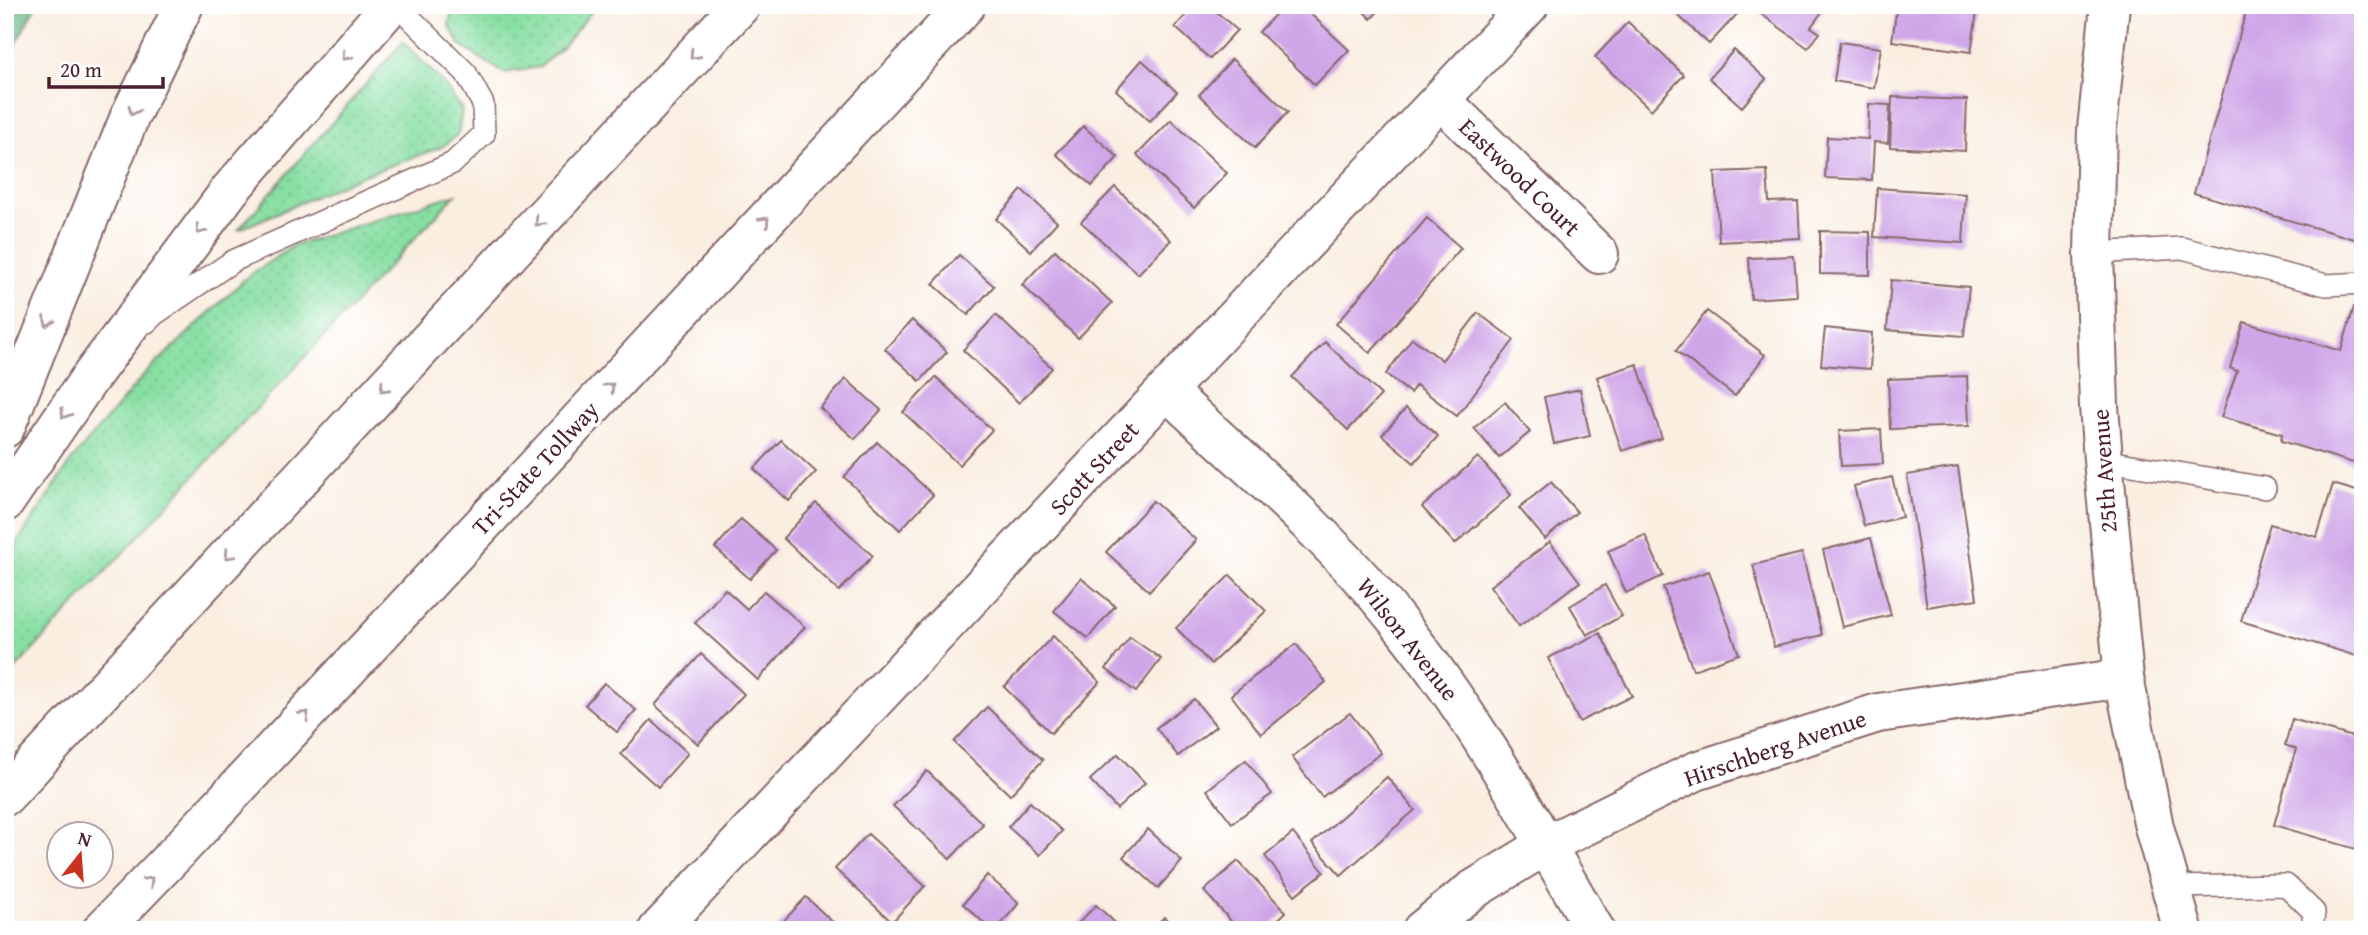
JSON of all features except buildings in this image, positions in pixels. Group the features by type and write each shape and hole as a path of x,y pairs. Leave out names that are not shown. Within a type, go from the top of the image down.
{"main road":[{"path":"5,428 130,116 184,5"},
{"path":"5,502 87,383 230,190 391,5"},
{"path":"5,796 741,5"},
{"name":"Tri-State Tollway","path":"102,930 966,5"},
{"name":"Scott Street","path":"658,930 1529,5"},
{"name":"25th Avenue","path":"2110,5 2097,129 2095,253 2098,393 2103,460 2124,678 2154,827 2183,930"},
{"name":"Eastwood Court","path":"1441,100 1598,254"},
{"name":"Wilson Avenue","path":"1167,391 1330,543 1395,618 1466,713 1595,930"},
{"name":"Hirschberg Avenue","path":"1422,930 1471,891 1546,845 1696,771 1878,713 2124,678"}],"lane":[{"path":"87,383 155,314 233,261 453,163 484,134 483,104 466,73 397,5"},
{"path":"2095,253 2182,248 2326,285 2363,283"},
{"path":"2103,460 2265,488"},
{"path":"2171,887 2286,885 2314,912 2312,930"}],"green space":[{"path":"5,5 37,5 5,63"},
{"path":"453,5 597,5 563,46 540,67 504,73 461,46 449,25"},
{"path":"403,42 443,83 462,110 458,134 442,147 359,177 238,230"},
{"path":"456,194 5,680 5,561 72,460 144,375 247,277 293,246"}]}
